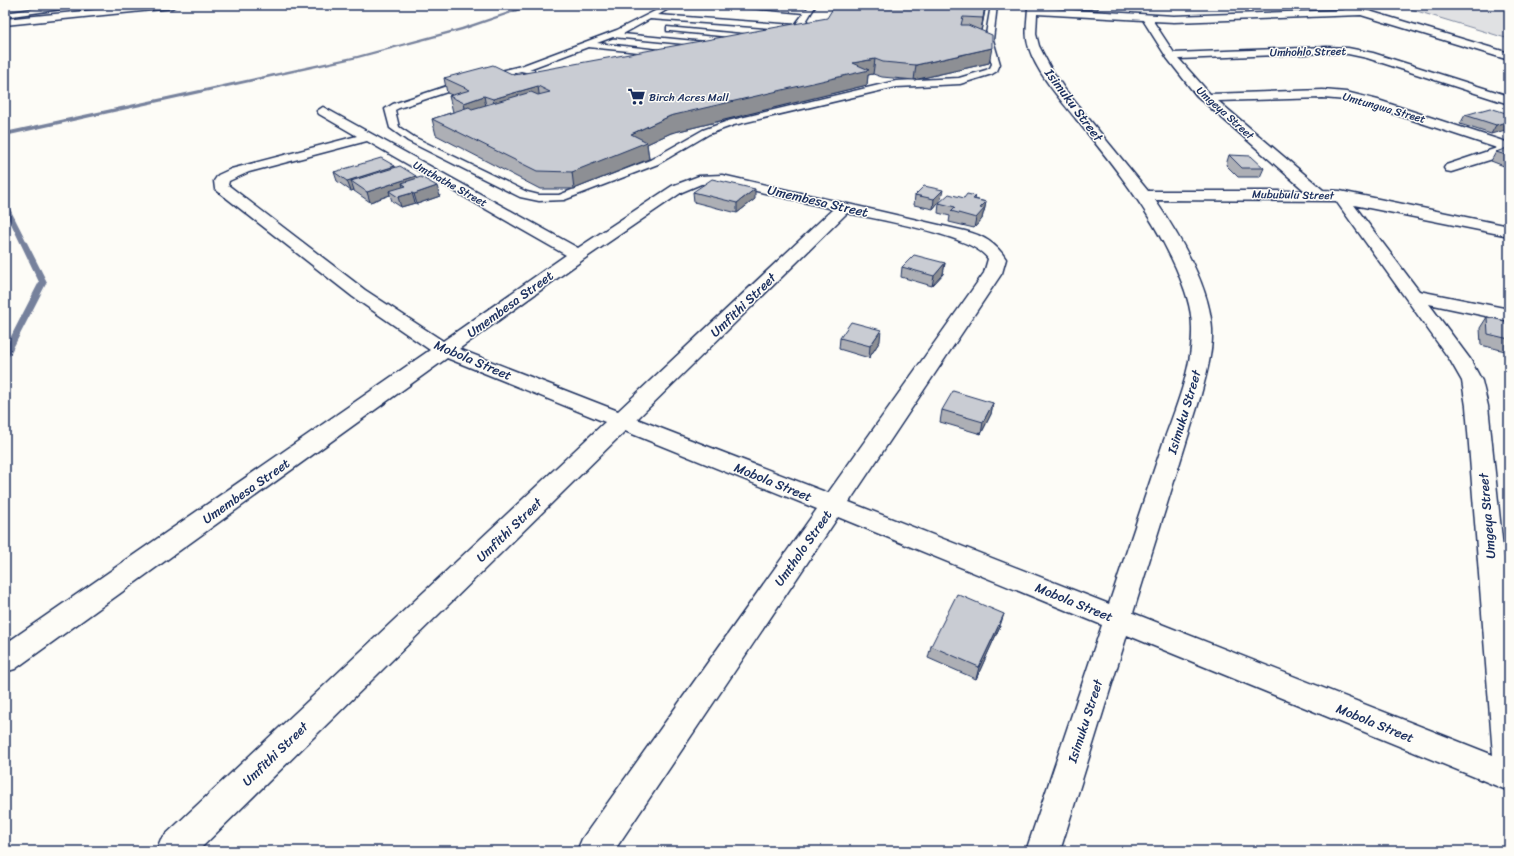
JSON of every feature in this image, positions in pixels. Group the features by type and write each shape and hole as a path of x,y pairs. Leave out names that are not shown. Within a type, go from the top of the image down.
{"street":[{"path":"5,14 56,5"},
{"path":"5,21 172,5"},
{"path":"1339,5 1509,57"},
{"path":"1033,8 1147,19 1197,19 1360,12"},
{"name":"Isimuku Street","path":"1033,8 1031,34 1033,46 1047,74 1145,196 1159,217 1178,253 1190,281 1198,306 1202,328 1201,353 1186,408 1043,851"},
{"name":"Umgeya Street","path":"1147,19 1171,56 1200,92 1329,195 1414,295 1460,359 1472,381 1477,406 1509,754"},
{"name":"Umhohlo Street","path":"1171,56 1327,50 1348,51 1369,55 1509,100"},
{"name":"Umtungwa Street","path":"1207,98 1323,94 1346,96 1374,103 1507,147"},
{"name":"Umthathe Street","path":"323,111 578,256"},
{"name":"Mobola Street","path":"367,137 239,170 226,176 220,181 219,185 222,189 358,294 412,331 446,350 832,506 1509,776"},
{"path":"1451,168 1507,147"},
{"name":"Umembesa Street","path":"5,660 578,256 673,192 699,180 722,179 734,181 965,236 986,246"},
{"name":"Mububulu Street","path":"1145,196 1329,195 1509,231"},
{"name":"Umfithi Street","path":"173,851 623,421 844,207"},
{"name":"Umtholo Street","path":"594,851 993,273 997,259 994,252 986,246"},
{"path":"1414,295 1509,315"}],"lane":[{"path":"5,14 75,5"},
{"path":"5,21 149,5"},
{"path":"672,5 612,35 524,68 471,81 396,106 390,109 395,128 411,140 524,195 539,198 560,198 658,160 706,132 731,122 896,84 960,81 989,72 994,69 996,64 990,40 994,5"},
{"path":"740,5 812,8"},
{"path":"796,28 801,18 812,8"},
{"path":"665,9 681,10"},
{"path":"650,17 796,28"},
{"path":"633,25 648,27"},
{"path":"628,58 754,36 664,28"},
{"path":"770,34 796,28"},
{"path":"612,35 713,43"},
{"path":"587,44 667,51"},
{"path":"524,68 524,70 539,73"}],"shaded area":[{"path":"1397,5 1509,5 1509,39"}],"building":[{"name":"Birch Acres Mall","path":"835,5 985,5 983,18 963,17 961,25 968,25 992,35 992,48 916,65 883,62 875,59 853,63 869,70 670,116 631,134 647,142 572,172 537,171 432,119 469,107 472,109 531,92 538,95 550,92 538,86 493,99 484,96 464,103 449,96 470,90 444,78 493,65 514,75 827,18"},
{"path":"1490,108 1509,114 1509,121 1496,125 1465,115"},
{"path":"1507,148 1509,149 1509,156 1496,152"},
{"path":"1229,155 1251,156 1264,168 1242,168"},
{"path":"381,158 395,166 347,181 334,172"},
{"path":"400,166 416,176 367,192 351,181"},
{"path":"421,177 437,186 414,194 412,193 398,197 389,191 406,186 402,183"},
{"path":"712,179 755,189 737,203 693,192"},
{"path":"924,186 943,190 934,199 915,195"},
{"path":"949,194 964,198 967,194 976,196 973,199 986,202 980,208 984,209 976,218 951,211 955,207 939,203"},
{"path":"914,255 945,263 934,276 902,267"},
{"path":"1487,317 1509,322 1509,339 1488,334"},
{"path":"851,322 881,330 870,346 840,338"},
{"path":"953,391 993,403 983,422 942,410"},
{"path":"957,594 1004,614 979,667 931,646"}],"waterway":[{"path":"5,134 358,57 462,29 533,5"},
{"path":"5,205 43,282 5,356"}],"place":[{"name":"Birch Acres Mall","path":"636,97"}]}
